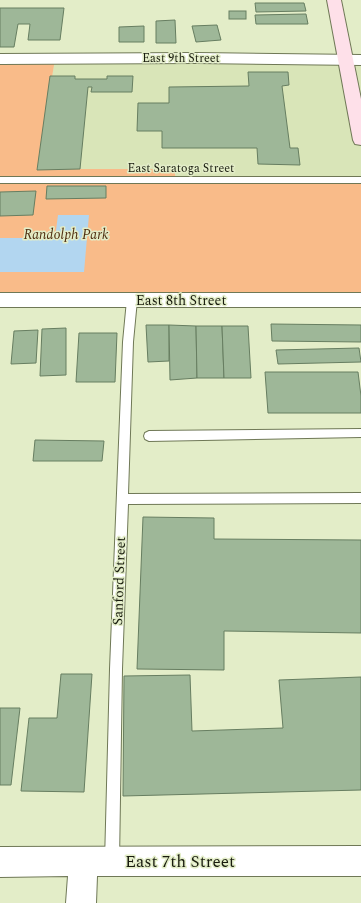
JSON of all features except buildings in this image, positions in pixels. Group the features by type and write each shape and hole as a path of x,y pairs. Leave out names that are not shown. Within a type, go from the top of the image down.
{"main road":[{"path":"334,0 361,140"}],"street":[{"name":"East 9th Street","path":"0,59 196,58 361,60"},
{"name":"East 8th Street","path":"0,300 361,300"},
{"name":"East 7th Street","path":"0,862 361,862"},
{"path":"81,903 83,863"}],"lane":[{"name":"East Saratoga Street","path":"0,180 361,180"},
{"name":"Sanford Street","path":"112,862 116,669 122,499 128,342 132,300"},
{"path":"149,436 361,433"},
{"path":"122,499 361,498"}],"shaded area":[{"path":"55,59 361,60 361,180 177,180 174,169 36,169"}],"green space":[{"name":"Randolph Park","path":"0,59 55,59 37,169 174,169 176,179 361,180 361,300 0,300"}],"water":[{"path":"58,215 89,215 84,272 0,272 0,238 55,238"}]}
